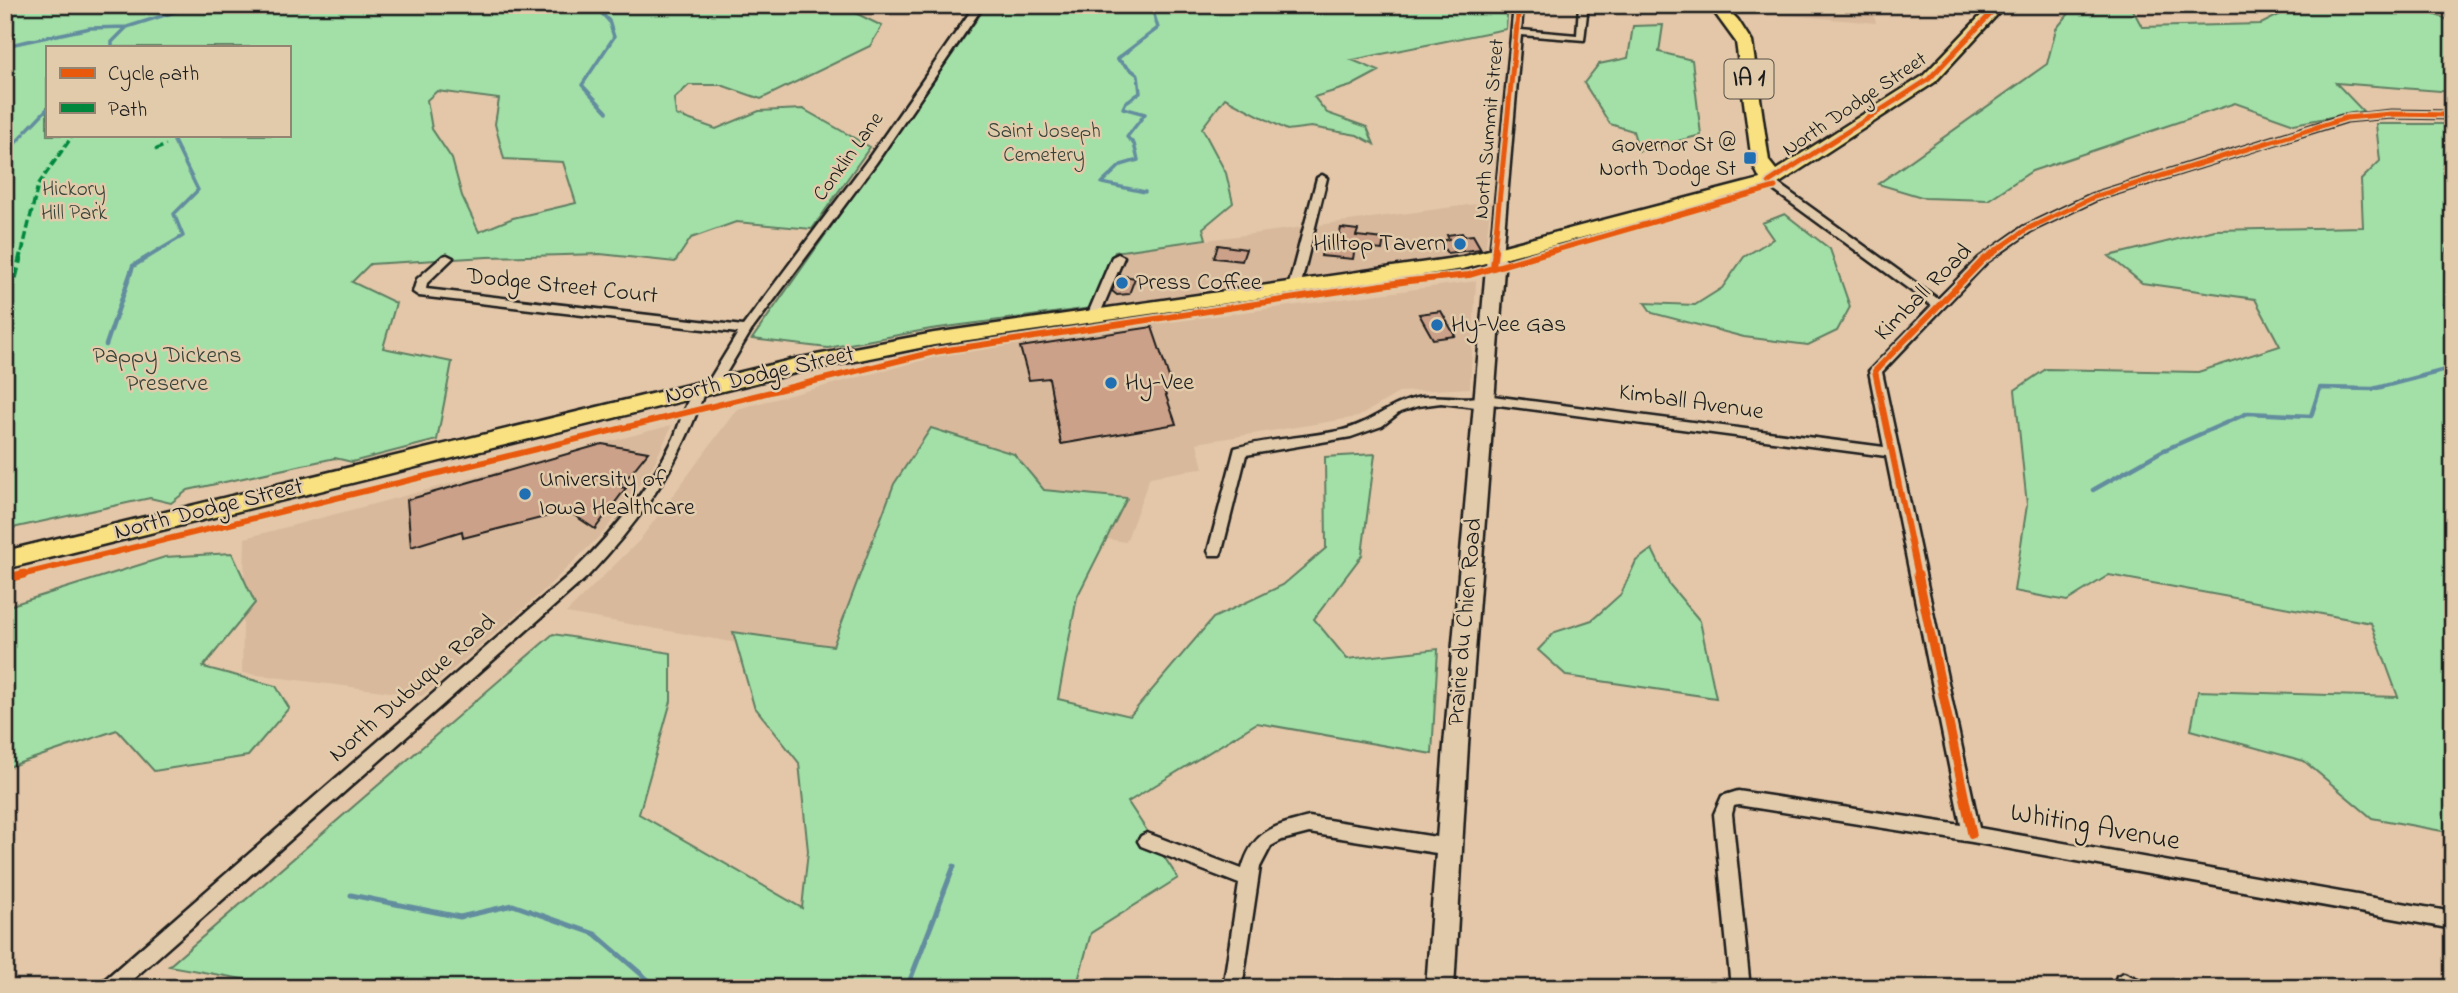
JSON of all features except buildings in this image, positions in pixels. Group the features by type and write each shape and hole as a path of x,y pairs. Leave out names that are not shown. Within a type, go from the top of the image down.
{"main road":[{"name":"IA 1","path":"1716,5 1733,23 1744,42 1761,162 1767,169 1769,182"},
{"name":"North Dodge Street","path":"5,560 705,388 864,352 1496,256 1769,182 1929,79 2000,5"},
{"path":"1748,187 1761,162 1778,167 1794,166"}],"street":[{"name":"Conklin Lane","path":"705,388 872,161 980,5"},
{"name":"North Summit Street","path":"1496,256 1519,5"},
{"path":"1517,32 1581,38 1584,5"},
{"name":"Kimball Road","path":"1972,834 1890,453 1875,371 1937,304 1983,260 2011,238 2063,210 2094,197 2346,118 2391,114 2453,115"},
{"path":"1294,288 1322,178"},
{"path":"1769,182 1937,304"},
{"name":"Prairie du Chien Road","path":"1440,988 1496,256"},
{"path":"1093,316 1118,257"},
{"name":"Dodge Street Court","path":"447,258 421,282 419,292 746,330"},
{"name":"North Dubuque Road","path":"109,988 528,621 565,592 594,562 667,467 689,428 705,388"},
{"name":"Kimball Avenue","path":"1215,551 1240,451 1346,434 1377,423 1395,409 1417,402 1441,399 1485,402 1890,453"},
{"name":"Whiting Avenue","path":"1741,988 1723,814 1728,801 1738,798 1972,834 2453,921"},
{"path":"1231,988 1249,880 1256,854 1265,841 1292,827 1309,825 1449,848"},
{"path":"1147,841 1249,880"}],"shaded area":[{"path":"1726,5 1871,5 1876,23 1731,10"},
{"path":"1491,202 1485,251 1099,308 1124,251"},
{"path":"1476,281 1470,388 1400,392 1358,417 1197,443 1203,468 1150,477 1126,542 1009,523 944,679 566,613 639,541 737,409 963,350"},
{"path":"672,425 653,466 604,532 539,595 422,696 242,673 245,538"}],"green space":[{"path":"5,5 839,5 882,26 870,46 761,99 721,85 689,85 674,99 676,115 716,129 759,111 803,109 870,147 812,229 736,222 691,238 675,262 600,254 370,264 352,282 396,303 383,348 452,362 437,440 352,462 335,458 188,490 171,503 150,498 5,528","holes":["437,91 499,99 495,124 504,159 563,162 576,203 513,218 479,232 462,196 452,159 432,129 427,100"]},
{"name":"Saint Joseph Cemetery","path":"987,5 1508,5 1506,29 1352,60 1379,71 1351,86 1314,97 1327,113 1367,127 1374,144 1357,135 1311,127 1287,130 1225,98 1202,128 1226,173 1233,203 1203,228 1206,239 1115,252 1091,308 931,329 828,348 752,339"},
{"path":"2076,5 2112,5 2133,10 2142,27 2261,24 2281,14 2290,5 2374,5 2419,10 2453,23 2453,92 2336,83 2363,111 2294,124 2235,103 2032,171 1988,200 1925,198 1878,184 2047,64 2056,29"},
{"path":"1663,25 1659,52 1692,60 1701,135 1639,151 1633,131 1610,124 1584,83 1599,64 1628,58 1633,26"},
{"path":"2376,124 2453,124 2453,833 2372,818 2304,761 2191,730 2198,691 2398,697 2371,623 2109,575 2067,601 2014,591 2027,505 2015,390 2046,369 2198,372 2280,346 2255,299 2142,283 2109,256 2215,230 2363,227 2361,180 2380,161"},
{"path":"1785,214 1830,249 1850,307 1837,331 1808,345 1744,337 1652,313 1645,303 1695,305 1722,288 1744,257 1773,239 1762,223"},
{"path":"931,428 1014,454 1044,490 1127,498 1077,597 1058,699 1130,716 1213,618 1283,585 1326,548 1325,457 1375,454 1362,555 1314,619 1347,659 1438,649 1432,754 1257,723 1128,802 1178,878 1091,933 1076,988 293,988 169,966 553,634 671,653 671,701 639,814 802,908 808,851 799,763 754,706 733,632 833,646 894,484"},
{"path":"1652,549 1669,584 1700,621 1716,698 1567,676 1538,650 1555,632 1592,620 1621,594 1636,561"},
{"path":"232,553 255,603 203,667 276,686 289,708 248,756 154,771 117,730 5,768 5,607 165,557"}],"waterway":[{"path":"127,27 184,9 185,5"},
{"path":"594,5 609,21 614,37 582,85 607,112"},
{"path":"1145,192 1102,183 1121,165 1138,160 1134,144 1127,137 1145,114 1123,108 1126,102 1140,93 1138,75 1117,59 1158,28 1152,8 1158,5"},
{"path":"5,46 90,28 127,27"},
{"path":"112,46 112,42 127,27"},
{"path":"26,131 46,110"},
{"path":"5,154 24,134"},
{"path":"156,252 183,236 174,214 198,190 171,136"},
{"path":"2448,251 2453,249"},
{"path":"106,345 133,266 159,250"},
{"path":"2448,251 2453,263"},
{"path":"2453,293 2445,305 2453,329"},
{"path":"2093,490 2162,451 2248,413 2311,416 2320,388 2373,389 2453,368"},
{"path":"907,988 954,866"},
{"path":"351,895 460,917 513,905 595,934 655,986 662,988"}],"marked path":[{"path":"5,289 15,279 38,185 72,136"},
{"path":"155,150 166,145"}],"cycle path":[{"path":"1493,267 1519,5"},
{"path":"1769,182 1929,79 1999,5"},
{"path":"1972,834 1875,371 1983,260 2027,229 2094,197 2346,118 2391,114 2453,115"},
{"path":"5,579 934,352 1409,281 1469,275 1775,187"}],"place":[{"name":"Governor St @ North Dodge St","path":"1750,158"},
{"name":"Hilltop Tavern","path":"1460,244"},
{"name":"Press Coffee","path":"1122,283"},
{"name":"Hy-Vee Gas","path":"1437,325"},
{"name":"Hy-Vee","path":"1111,383"},
{"name":"University of Iowa Healthcare","path":"525,494"}],"park label":[{"name":"Hickory Hill Park","path":"74,202"},
{"name":"Pappy Dickens Preserve","path":"167,370"}]}
